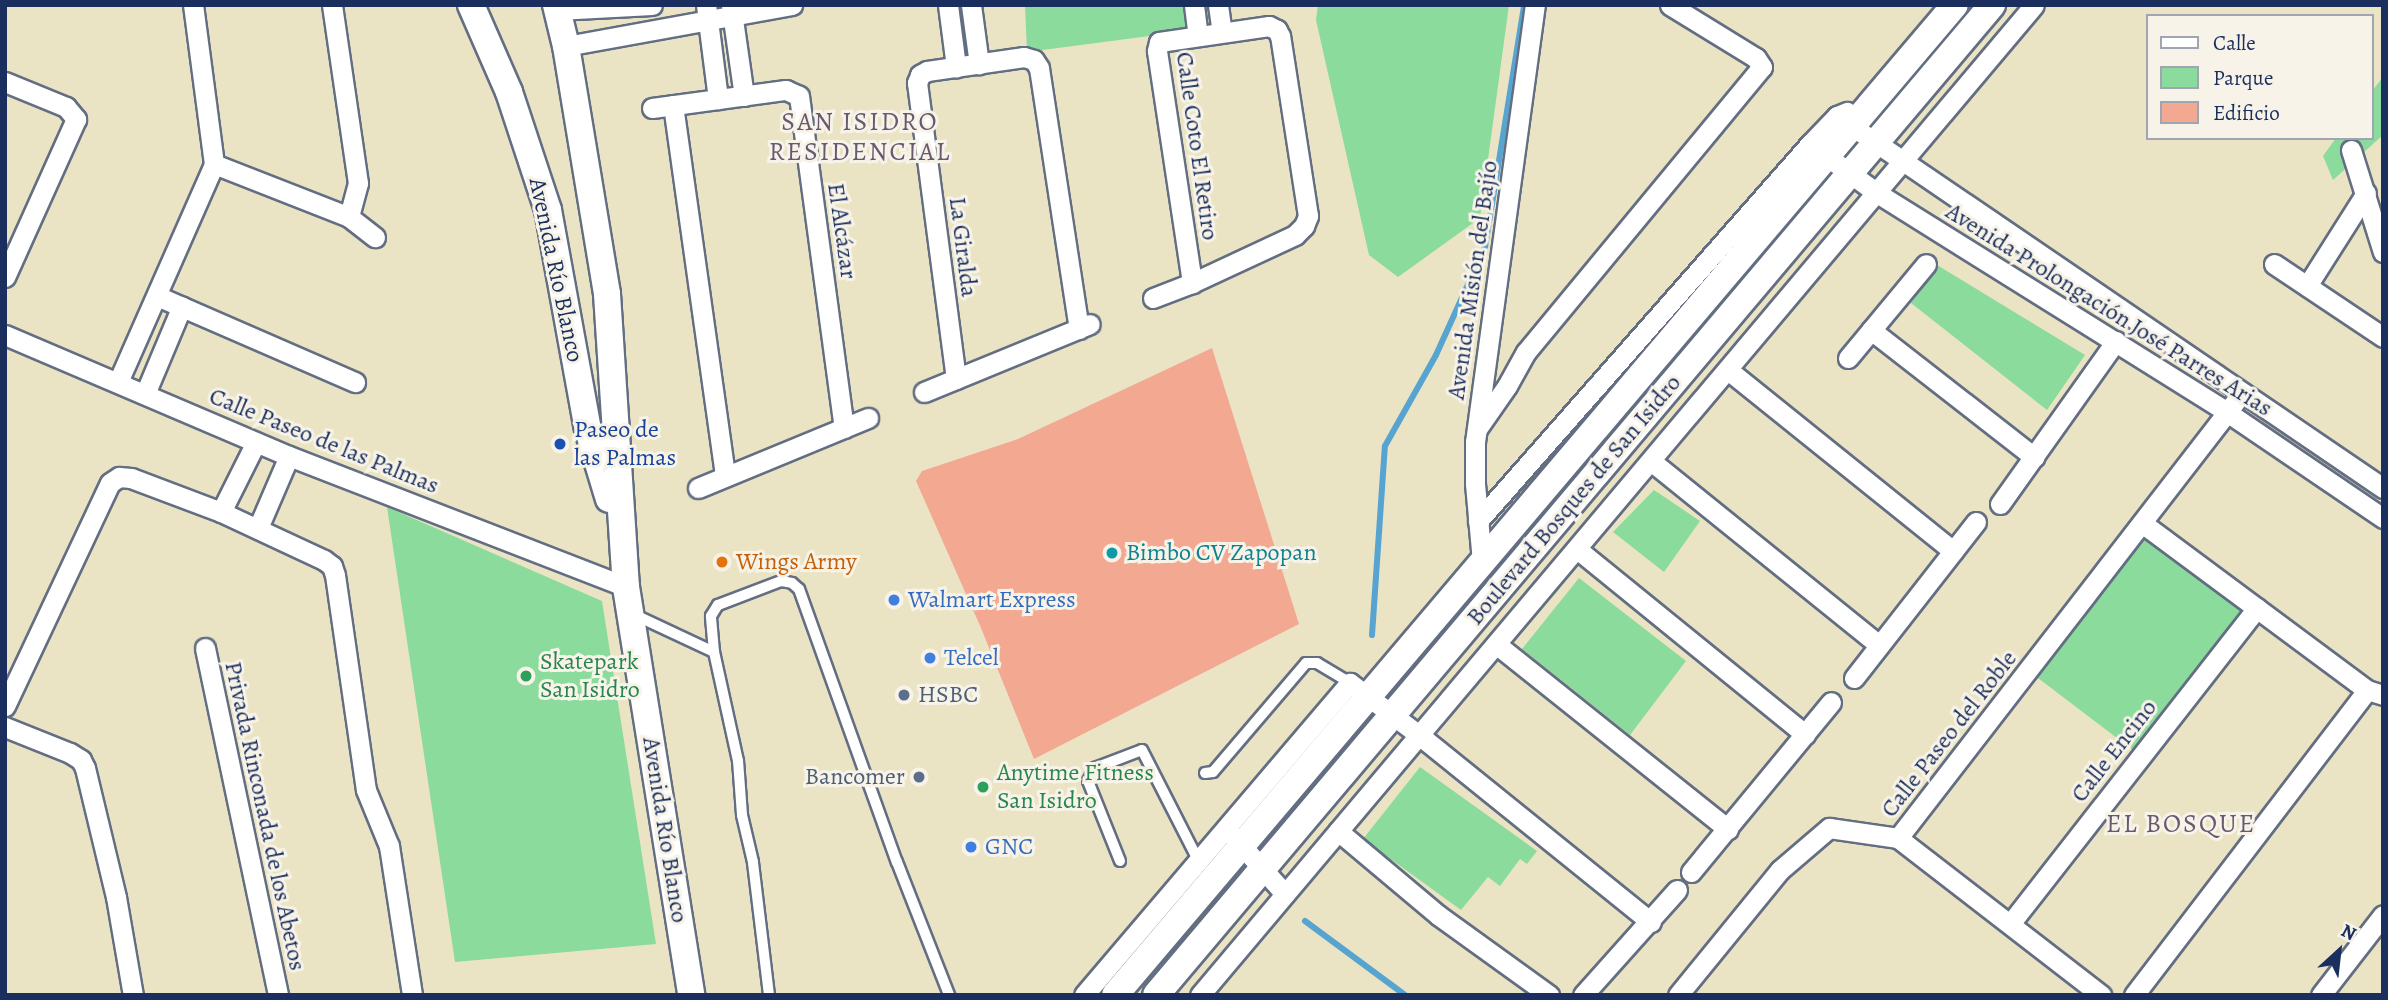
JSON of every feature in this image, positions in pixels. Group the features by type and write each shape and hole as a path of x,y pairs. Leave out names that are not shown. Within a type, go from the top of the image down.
{"main road":[{"name":"Avenida Río Blanco","path":"471,5 509,92 548,209 588,430 622,541"},
{"name":"Boulevard Bosques de San Isidro","path":"1115,995 1233,836 1359,689 1482,562 1818,151 1845,122 1874,101 1955,5"},
{"name":"Boulevard Bosques de San Isidro","path":"1156,995 1992,5"},
{"name":"Avenida Río Blanco","path":"556,7 566,46 607,294 626,587 691,995"},
{"path":"548,209 591,200"}],"street":[{"path":"118,382 214,164 193,5"},
{"path":"332,5 358,183 349,217"},
{"path":"556,7 651,5"},
{"path":"566,46 706,12 792,5"},
{"path":"948,5 956,68"},
{"path":"971,5 979,64"},
{"path":"1194,5 1198,36"},
{"path":"1218,5 1222,32"},
{"name":"Avenida Misión del Bajío","path":"1482,562 1475,483 1477,429 1535,5"},
{"path":"1477,429 1507,386 1526,352 1762,67 1756,58 1671,5"},
{"name":"Boulevard Bosques de San Isidro","path":"1200,995 2034,5"},
{"path":"732,10 744,96"},
{"path":"706,12 718,99"},
{"name":"Calle Coto El Retiro","path":"1153,298 1192,283 1296,235 1304,226 1308,216 1280,36 1277,30 1269,26 1159,42 1157,51 1192,283"},
{"name":"La Giralda","path":"924,392 956,379 1085,326 1039,68 1034,60 1024,57 927,71 920,75 917,83 956,379"},
{"path":"5,82 66,107 76,119 13,239 5,277"},
{"name":"El Alcázar","path":"652,108 786,90 799,96 844,428"},
{"path":"673,105 725,476"},
{"name":"Avenida Prolongación José Parres Arias","path":"1845,122 2383,488"},
{"path":"2351,150 2383,253"},
{"name":"Avenida Prolongación José Parres Arias","path":"1818,151 1877,193 2227,412 2383,518"},
{"name":"Boulevard Bosques de San Isidro","path":"1478,521 1818,151"},
{"path":"214,164 349,217 375,237"},
{"path":"2307,286 2366,193"},
{"path":"1848,358 1926,264"},
{"path":"2274,264 2383,337"},
{"path":"157,296 355,382"},
{"path":"145,394 182,306"},
{"path":"1871,330 2034,457"},
{"name":"Calle Paseo de las Palmas","path":"5,335 289,456 626,587"},
{"path":"2000,504 2116,341"},
{"path":"1728,370 1953,551"},
{"name":"Calle Paseo del Roble","path":"2101,995 1898,838 2243,393"},
{"path":"698,488 868,418"},
{"path":"221,512 256,442"},
{"path":"258,528 289,456"},
{"path":"1651,461 1878,644"},
{"path":"5,706 110,483 119,477 131,478 221,512 324,559 332,566 366,790 389,846 412,995"},
{"path":"1854,678 1976,522"},
{"path":"2134,995 2375,693 2142,523"},
{"path":"1577,549 1805,734"},
{"name":"Calle Encino","path":"2010,924 2257,608"},
{"path":"1496,644 1728,829"},
{"name":"Privada Rinconada de los Abetos","path":"205,648 278,995"},
{"path":"1359,689 1651,922"},
{"path":"1691,872 1831,702"},
{"path":"5,727 70,753 81,760 86,768 116,897 133,995"},
{"path":"1678,995 1780,870 1829,828 1898,838"},
{"path":"1338,831 1438,915 1549,995"},
{"path":"1233,836 1285,894"},
{"name":"Boulevard Bosques de San Isidro","path":"1084,995 1198,860 1233,836"},
{"path":"1583,995 1677,890"},
{"path":"2320,995 2383,915"}],"lane":[{"path":"769,995 753,862 742,815 738,761 714,652 711,616 718,605 781,581 792,583 799,589 892,849 949,995"},
{"path":"630,613 714,652"},
{"path":"1205,773 1213,772 1306,663 1317,663 1359,689"},
{"path":"1120,860 1088,781 1095,768 1142,750 1198,860"}],"green space":[{"path":"1025,5 1183,5 1188,31 1027,52"},
{"path":"1318,5 1509,5 1480,218 1398,277 1369,255 1316,20"},
{"path":"2383,77 2383,135 2333,180 2323,156 2335,140 2374,140 2374,88"},
{"path":"1937,265 2085,355 2047,410 1911,303"},
{"path":"1654,490 1700,521 1664,572 1613,532"},
{"path":"387,507 602,601 656,944 455,962"},
{"path":"2141,532 2255,612 2142,757 2030,672"},
{"path":"1579,578 1686,661 1630,735 1522,649"},
{"path":"1420,767 1537,851 1527,864 1520,859 1500,886 1488,877 1461,910 1363,839"}],"building":[{"name":"Bimbo CV Zapopan","path":"1212,348 1299,624 1034,759 981,628 916,481 922,471 1018,439"}],"waterway":[{"path":"1372,635 1385,446 1436,355 1485,247 1524,5"},
{"path":"1305,921 1405,995"}],"place":[{"name":"Paseo de las Palmas","path":"560,444"},
{"name":"Bimbo CV Zapopan","path":"1112,553"},
{"name":"Wings Army","path":"722,562"},
{"name":"Walmart Express","path":"894,600"},
{"name":"Telcel","path":"930,658"},
{"name":"Skatepark San Isidro","path":"526,676"},
{"name":"HSBC","path":"904,695"},
{"name":"Bancomer","path":"919,777"},
{"name":"Anytime Fitness San Isidro","path":"983,787"},
{"name":"GNC","path":"971,847"}],"district":[{"name":"SAN ISIDRO RESIDENCIAL","path":"860,137"},
{"name":"EL BOSQUE","path":"2181,824"}]}
